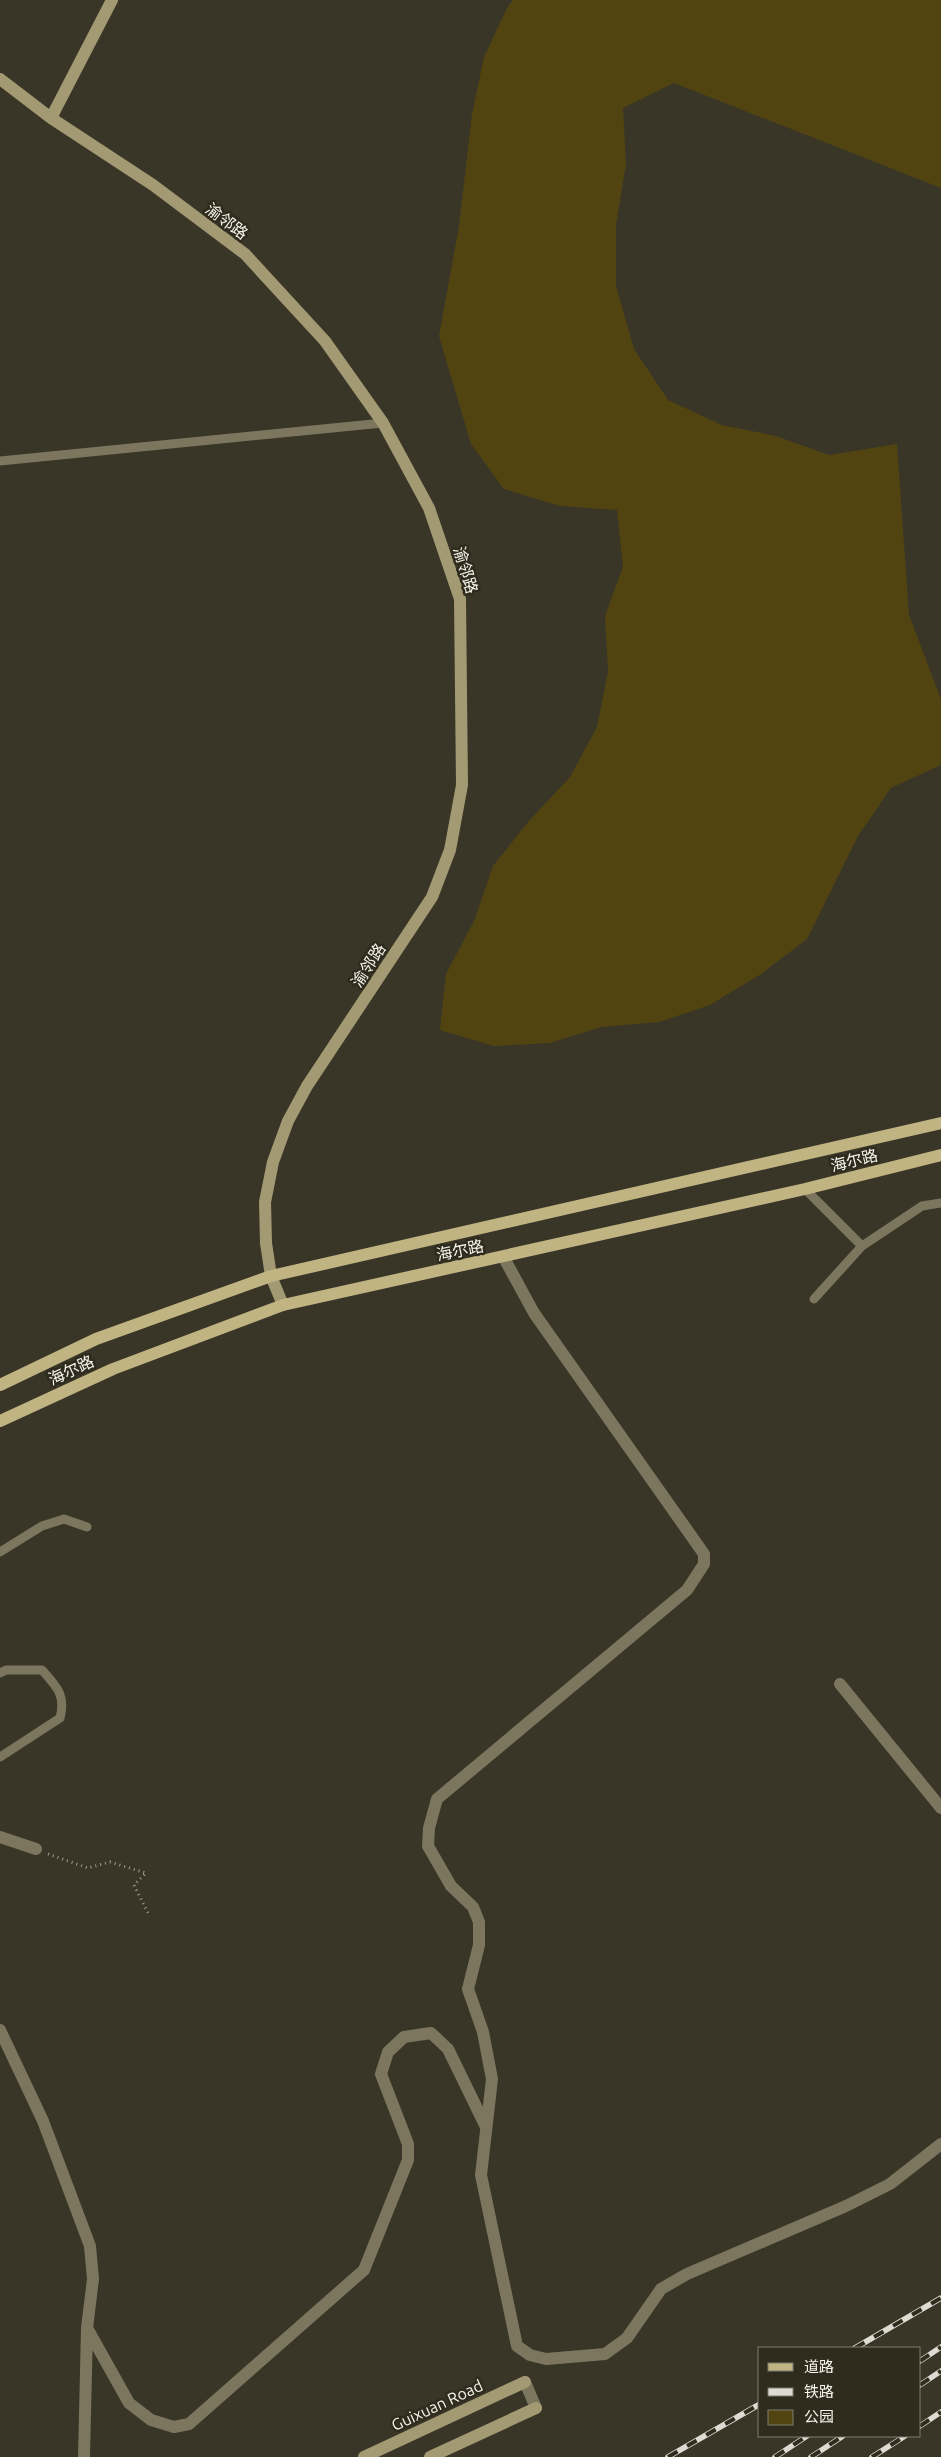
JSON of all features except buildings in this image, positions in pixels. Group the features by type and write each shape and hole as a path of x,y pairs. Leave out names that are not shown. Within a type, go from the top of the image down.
{"main road":[{"path":"51,118 112,0"},
{"name":"渝邻路","path":"0,79 51,118 153,184 244,254 325,341 383,423 429,508 460,598 462,785 450,850 432,897 307,1086 288,1121 273,1162 265,1202 266,1243 271,1276 283,1305"},
{"name":"海尔路","path":"0,1385 96,1339 271,1276 941,1123"},
{"name":"海尔路","path":"0,1421 112,1369 283,1305 504,1258 805,1189 941,1155"},
{"name":"Guixuan Road","path":"364,2457 525,2382"},
{"path":"430,2457 536,2408"}],"street":[{"path":"504,1258 534,1313 704,1554 704,1564 686,1590 437,1799 429,1828 428,1846 451,1886 473,1907 479,1922 479,1945 468,1989 483,2032 492,2079 481,2175 517,2346 530,2355 546,2359 604,2354 627,2338 661,2289 687,2274 846,2206 890,2184 941,2144"},
{"path":"840,1684 941,1808"},
{"path":"0,1837 36,1849"},
{"path":"0,2030 43,2121 90,2246 93,2279 87,2328 84,2457"},
{"path":"87,2328 129,2403 151,2420 174,2427 188,2424 364,2270 408,2160 408,2144 381,2074 388,2052 404,2037 430,2033 448,2049 486,2127"},
{"path":"525,2382 536,2408"}],"lane":[{"path":"0,461 383,423"},
{"path":"805,1189 862,1246"},
{"path":"814,1299 862,1246 922,1206 941,1203"},
{"path":"0,1552 42,1526 64,1519 86,1527"},
{"path":"0,1673 6,1670 42,1670 58,1687 63,1705 60,1718 0,1757"}],"path":[{"path":"36,1849 88,1868 110,1862 146,1873 134,1885 150,1915"}],"green space":[{"path":"513,0 941,0 941,188 674,83 623,108 626,164 616,225 616,286 634,349 668,400 722,425 776,436 829,455 897,444 909,615 941,699 941,765 891,788 858,836 807,939 761,974 710,1005 659,1022 602,1027 550,1043 494,1046 440,1030 446,974 474,921 493,866 528,822 570,777 597,727 608,672 605,616 623,567 617,510 560,506 504,489 471,444 439,336 459,226 472,114 484,57 508,6"}],"railway":[{"path":"857,2347 941,2298"},
{"path":"921,2360 941,2347"},
{"path":"921,2384 941,2371"},
{"path":"668,2457 758,2405"},
{"path":"921,2425 941,2412"},
{"path":"775,2457 805,2437"},
{"path":"811,2457 841,2437"},
{"path":"872,2457 903,2437"}]}
